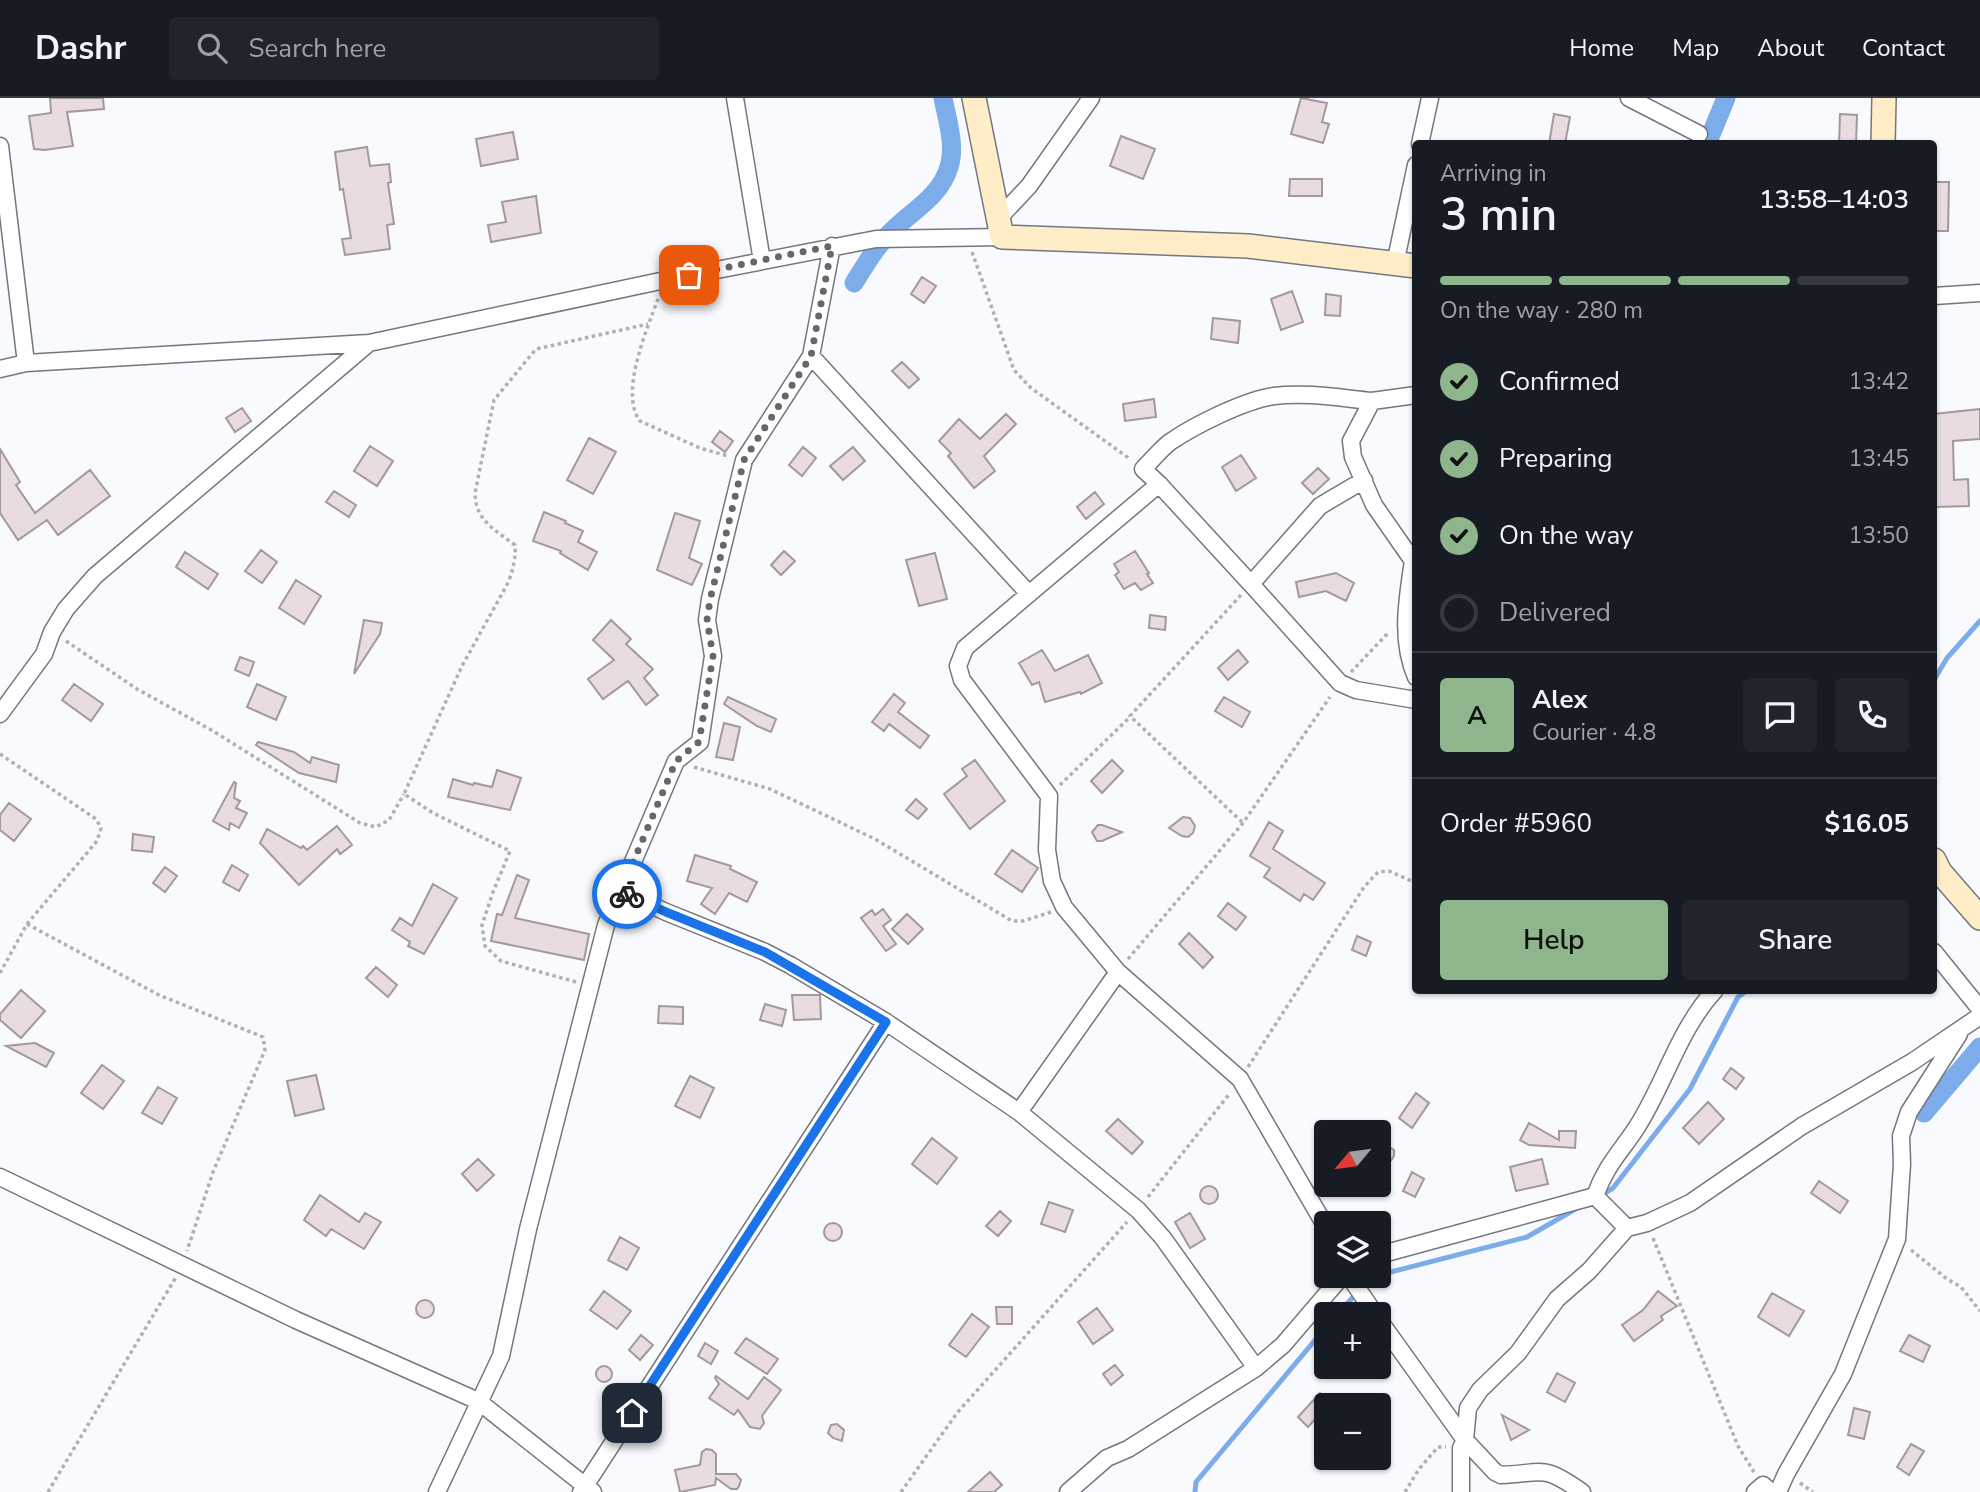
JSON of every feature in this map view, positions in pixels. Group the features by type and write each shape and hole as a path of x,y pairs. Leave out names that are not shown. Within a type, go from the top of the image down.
{"street":[{"path":"735,98 762,261"},
{"path":"974,98 1000,228"},
{"path":"1000,228 1091,98"},
{"path":"1421,140 1430,98"},
{"path":"1629,98 1699,134"},
{"path":"1883,140 1884,98"},
{"path":"0,146 26,363"},
{"path":"0,369 26,363 369,343 832,246 899,237 967,238 1000,228 1248,246 1406,265 1412,205"},
{"path":"437,1492 501,1356 528,1228 606,925 676,761 699,742 713,656 707,620 710,600 744,460 811,356 832,246"},
{"path":"1937,296 1980,293"},
{"path":"0,714 44,654 52,632 66,608 95,576 369,343"},
{"path":"811,356 1029,594"},
{"path":"1412,396 1372,401 1307,395 1272,396 1230,410 1195,427 1169,443 1143,469 1340,682 1356,690 1412,699"},
{"path":"1372,401 1351,441 1353,457 1374,505 1412,557"},
{"path":"1251,584 1320,506 1364,480"},
{"path":"1159,484 965,648 958,666 970,694 1049,796 1047,850 1052,881 1063,907 1118,972 1240,1079 1317,1211"},
{"path":"1412,577 1405,615 1412,668"},
{"path":"1937,866 1980,918"},
{"path":"621,891 765,952 886,1022 1019,1112 1138,1210 1163,1238 1256,1368"},
{"path":"1937,956 1980,1009"},
{"path":"1019,1112 1118,972"},
{"path":"1595,1196 1603,1173 1637,1126 1677,1048 1703,1003 1712,994"},
{"path":"1595,1196 1619,1219 1647,1223 1690,1203 1802,1126 1912,1062 1980,1016"},
{"path":"0,1177 296,1320 478,1401 586,1490 886,1022"},
{"path":"1778,1492 1843,1374 1897,1239 1901,1136 1909,1112 1962,1029"},
{"path":"1391,1252 1595,1196"},
{"path":"1461,1492 1468,1408 1480,1390 1518,1353 1557,1299 1589,1271 1619,1219"},
{"path":"1068,1492 1107,1458 1128,1449 1256,1368 1283,1345 1332,1288"},
{"path":"1391,1338 1463,1444 1494,1472 1501,1475 1546,1471 1582,1492"}],"path":[{"path":"967,238 1014,370 1031,388 1143,469"},
{"path":"664,280 648,324 631,390 636,416 640,421 700,448 744,460"},
{"path":"52,632 137,689 212,731 360,823 376,827 388,820 404,794 462,666 509,581 513,568 515,545 482,519 475,506 475,493 494,400 536,349 648,324"},
{"path":"1049,796 1130,716 1251,584"},
{"path":"1118,972 1243,823 1340,682 1405,615"},
{"path":"1130,716 1243,823"},
{"path":"0,754 96,819 100,828 97,841 27,924 0,973"},
{"path":"676,761 769,789 875,839 1012,921 1023,921 1063,907"},
{"path":"404,794 433,813 510,851 482,925 485,946 501,961 592,986"},
{"path":"901,1492 957,1412 1138,1210 1240,1079 1364,887 1378,872 1389,871 1412,881"},
{"path":"27,924 159,995 263,1037 265,1049 213,1172 183,1265 48,1492"},
{"path":"1647,1223 1738,1446 1763,1490"},
{"path":"1897,1239 1961,1287 1980,1311"},
{"path":"1405,1492 1419,1469 1438,1447 1463,1444"}],"building":[{"path":"50,98 103,98 104,109 67,112 73,146 34,149 29,116 51,113"},
{"path":"1301,98 1327,103 1322,122 1329,124 1323,143 1291,134"},
{"path":"1554,114 1570,117 1566,140 1550,140"},
{"path":"1840,114 1857,115 1856,140 1839,140"},
{"path":"513,132 518,159 481,166 476,139"},
{"path":"1121,136 1155,149 1143,179 1110,166"},
{"path":"367,147 370,166 389,164 391,182 388,183 394,224 387,225 390,249 345,255 342,239 351,238 335,152"},
{"path":"1290,179 1322,179 1322,196 1289,196"},
{"path":"1937,182 1949,182 1948,231 1937,231"},
{"path":"536,196 541,233 491,242 488,225 506,222 502,202"},
{"path":"922,277 936,286 924,303 911,294"},
{"path":"1292,291 1303,322 1281,330 1271,299"},
{"path":"1326,294 1341,296 1340,316 1325,315"},
{"path":"1213,318 1240,321 1238,343 1211,339"},
{"path":"902,362 919,379 909,388 892,371"},
{"path":"1154,399 1156,417 1125,421 1123,404"},
{"path":"242,408 251,421 235,432 226,418"},
{"path":"1980,409 1980,439 1953,441 1954,480 1968,479 1969,506 1937,507 1937,414"},
{"path":"1006,414 1016,424 984,456 995,471 974,488 948,456 951,453 939,441 959,419 980,439"},
{"path":"720,431 733,441 725,452 712,442"},
{"path":"589,438 616,452 593,494 567,480"},
{"path":"370,446 393,461 377,486 354,471"},
{"path":"803,447 816,458 802,476 789,465"},
{"path":"853,447 865,461 843,480 830,466"},
{"path":"0,449 20,482 16,485 35,513 90,470 110,496 58,535 47,520 18,540 0,513"},
{"path":"1241,455 1256,478 1236,491 1222,467"},
{"path":"1318,468 1329,479 1313,494 1302,483"},
{"path":"334,491 356,505 349,517 326,502"},
{"path":"1095,492 1104,504 1086,519 1077,507"},
{"path":"544,512 583,531 578,542 597,552 588,570 560,553 561,551 533,541"},
{"path":"675,513 700,521 689,558 702,564 692,585 657,570"},
{"path":"261,550 277,562 262,583 245,571"},
{"path":"784,551 795,561 781,575 771,565"},
{"path":"1135,551 1153,583 1141,590 1135,583 1124,589 1115,575 1119,572 1114,564"},
{"path":"185,552 218,574 208,589 176,567"},
{"path":"935,553 947,599 919,606 906,560"},
{"path":"1336,573 1354,583 1346,601 1326,591 1299,597 1296,582"},
{"path":"296,580 321,596 304,624 279,608"},
{"path":"1150,615 1166,617 1165,630 1149,628"},
{"path":"364,620 382,623 380,634 354,674"},
{"path":"611,620 631,639 626,644 653,669 644,678 658,695 646,705 628,681 603,699 588,679 614,660 593,640"},
{"path":"1042,650 1055,671 1088,655 1102,683 1081,694 1080,692 1045,702 1039,682 1032,685 1019,663"},
{"path":"1238,650 1248,662 1228,680 1218,668"},
{"path":"240,657 254,662 249,676 235,670"},
{"path":"74,684 103,704 91,721 62,700"},
{"path":"257,684 286,697 276,720 247,707"},
{"path":"894,694 905,703 898,712 929,736 920,748 889,724 884,731 872,722"},
{"path":"728,697 776,719 771,732 724,704"},
{"path":"1224,697 1250,712 1242,727 1215,711"},
{"path":"724,723 740,727 733,760 716,757"},
{"path":"258,742 294,752 310,763 312,757 339,765 336,782 299,773 256,745"},
{"path":"975,760 1005,801 970,829 944,794 967,776 962,769"},
{"path":"1112,760 1123,771 1102,793 1091,781"},
{"path":"497,770 521,778 510,810 448,797 453,779 492,787"},
{"path":"234,782 234,798 240,801 236,808 247,813 239,828 230,823 229,830 213,821"},
{"path":"916,799 927,809 918,819 906,810"},
{"path":"9,803 31,819 14,841 0,830 0,815"},
{"path":"1183,817 1190,818 1195,826 1188,837 1169,828"},
{"path":"1269,822 1283,831 1273,849 1325,883 1313,900 1304,894 1300,901 1264,877 1270,868 1250,856"},
{"path":"1098,825 1122,832 1097,841 1092,832"},
{"path":"337,826 352,845 340,854 337,849 299,885 260,843 267,829 307,850"},
{"path":"133,834 154,837 152,852 132,850"},
{"path":"1012,850 1038,868 1022,892 995,874"},
{"path":"695,855 731,866 730,869 757,882 747,902 729,893 715,914 701,904 712,888 687,881"},
{"path":"232,865 248,875 239,891 223,882"},
{"path":"165,867 177,876 165,892 153,883"},
{"path":"517,875 529,880 515,918 589,934 584,960 491,941 497,914 502,915"},
{"path":"433,884 457,898 424,954 408,946 410,942 392,930 400,918 412,926"},
{"path":"1228,903 1246,917 1236,930 1218,916"},
{"path":"883,909 891,920 883,926 896,944 886,951 861,918 872,910 875,915"},
{"path":"907,914 923,929 908,944 892,929"},
{"path":"1189,933 1213,957 1203,968 1179,944"},
{"path":"1357,936 1371,942 1366,956 1352,950"},
{"path":"376,967 397,985 388,997 366,978"},
{"path":"21,990 45,1011 21,1038 0,1020 0,1014"},
{"path":"792,995 820,995 821,1019 794,1020"},
{"path":"765,1004 786,1010 782,1026 760,1020"},
{"path":"659,1006 683,1007 683,1024 658,1023"},
{"path":"35,1043 54,1053 46,1067 6,1046"},
{"path":"102,1065 124,1081 103,1109 81,1093"},
{"path":"1731,1068 1744,1078 1736,1089 1723,1079"},
{"path":"316,1075 324,1109 295,1116 287,1081"},
{"path":"690,1076 714,1088 700,1118 675,1106"},
{"path":"158,1087 177,1098 162,1124 142,1113"},
{"path":"1416,1093 1429,1103 1412,1128 1399,1118"},
{"path":"1708,1102 1724,1119 1699,1144 1683,1128"},
{"path":"1118,1119 1143,1142 1132,1154 1106,1131"},
{"path":"1529,1123 1559,1140 1559,1131 1576,1131 1575,1148 1529,1145 1520,1140"},
{"path":"932,1138 957,1158 937,1184 912,1164"},
{"path":"478,1159 494,1175 477,1191 462,1174"},
{"path":"1542,1159 1548,1184 1516,1191 1510,1167"},
{"path":"1412,1172 1424,1179 1415,1197 1403,1191"},
{"path":"1819,1181 1848,1201 1840,1213 1811,1193"},
{"path":"1209,1186 1215,1189 1218,1195 1215,1201 1209,1204 1203,1201 1200,1195 1203,1189"},
{"path":"320,1195 359,1222 365,1213 381,1222 364,1249 331,1229 326,1236 304,1220"},
{"path":"1049,1202 1073,1210 1065,1232 1041,1224"},
{"path":"1000,1211 1011,1221 998,1236 986,1226"},
{"path":"1190,1213 1205,1239 1190,1248 1175,1222"},
{"path":"833,1223 839,1226 842,1232 839,1238 833,1241 827,1238 824,1232 827,1226"},
{"path":"620,1237 639,1248 627,1270 608,1260"},
{"path":"604,1291 631,1311 617,1329 590,1310"},
{"path":"1658,1291 1677,1306 1661,1316 1663,1320 1634,1341 1622,1325 1643,1310"},
{"path":"1772,1293 1804,1311 1789,1336 1758,1317"},
{"path":"425,1300 431,1303 434,1309 431,1315 425,1318 419,1315 416,1309 419,1303"},
{"path":"996,1307 1012,1307 1012,1324 997,1324"},
{"path":"1097,1308 1113,1330 1093,1344 1078,1322"},
{"path":"972,1314 989,1327 966,1357 949,1345"},
{"path":"641,1335 653,1345 640,1360 629,1350"},
{"path":"1909,1335 1930,1346 1923,1362 1900,1351"},
{"path":"746,1338 778,1359 767,1374 735,1353"},
{"path":"705,1343 718,1351 711,1364 698,1356"},
{"path":"1115,1365 1123,1375 1111,1385 1103,1374"},
{"path":"604,1366 610,1368 610,1380 604,1382 598,1380 596,1374 598,1368"},
{"path":"1557,1373 1575,1383 1565,1402 1547,1392"},
{"path":"716,1376 748,1399 764,1377 781,1390 762,1416 764,1423 760,1429 750,1427 738,1410 734,1415 709,1398 719,1384"},
{"path":"1314,1400 1314,1420 1308,1427 1298,1417"},
{"path":"1854,1408 1870,1412 1864,1439 1848,1435"},
{"path":"1502,1415 1529,1430 1511,1440"},
{"path":"837,1424 844,1430 842,1441 828,1433 831,1425"},
{"path":"1911,1444 1924,1451 1909,1475 1897,1467"},
{"path":"706,1449 716,1454 716,1474 736,1474 741,1480 737,1489 731,1489 716,1478 715,1485 680,1492 675,1470 700,1465 702,1452"},
{"path":"990,1472 1002,1485 994,1492 968,1492"}],"waterway":[{"path":"854,283 881,243 933,195 945,178 952,150 943,98"},
{"path":"1709,140 1726,98"},
{"path":"1937,675 1947,658 1980,621"},
{"path":"1600,1196 1613,1188 1690,1089 1738,997 1742,994"},
{"path":"1924,1113 1980,1047"},
{"path":"1391,1272 1527,1237 1579,1207"},
{"path":"1349,1302 1361,1288"},
{"path":"1195,1492 1196,1482 1314,1341"}],"way so far":[{"path":"627,894 621,891 676,761 699,742 713,656 707,620 710,600 744,460 811,356 832,246 689,275"}],"route":[{"path":"627,894 765,952 886,1022 632,1413"}]}
